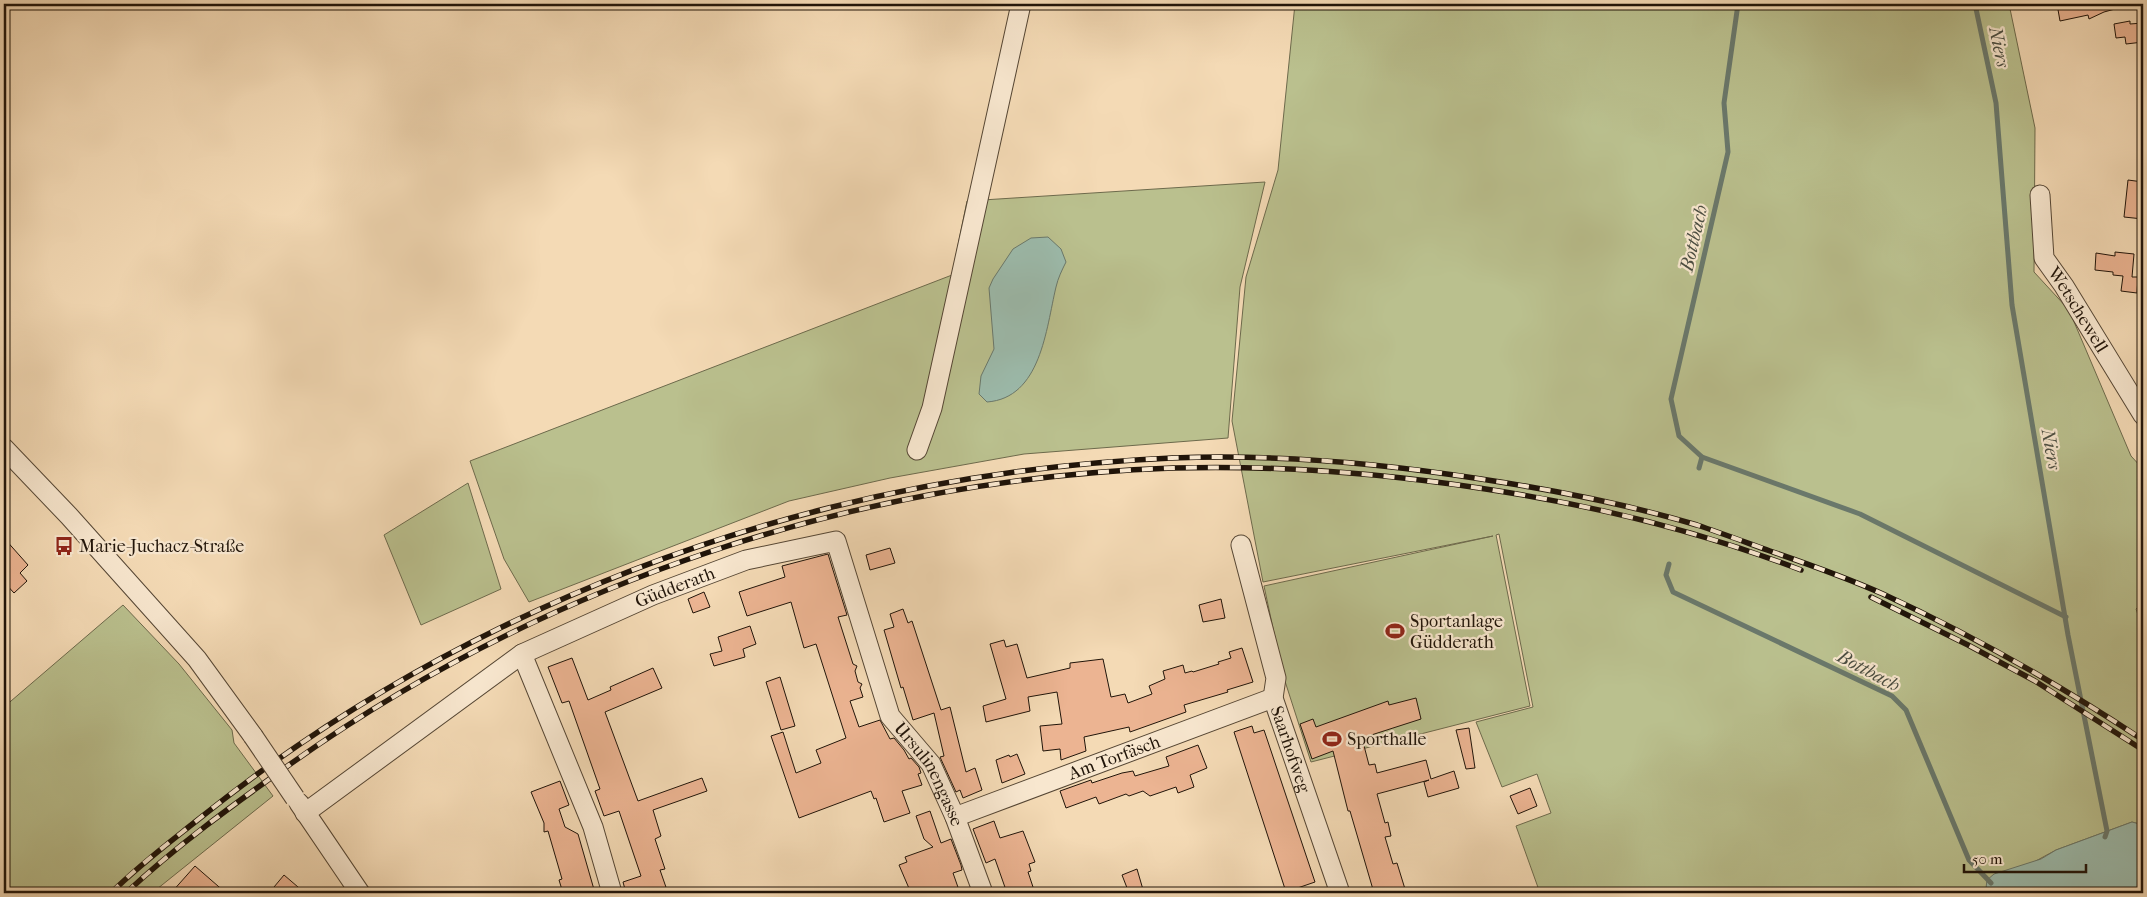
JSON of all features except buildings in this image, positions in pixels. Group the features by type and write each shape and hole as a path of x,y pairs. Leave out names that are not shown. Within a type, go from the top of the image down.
{"street":[{"path":"917,450 932,408 1021,4"},
{"name":"Wetschewell","path":"2040,195 2044,258 2064,286 2143,415"},
{"path":"7,458 69,516 197,659 253,736 360,893"},
{"name":"Güdderath","path":"300,805 522,654 653,594 746,560 836,541"},
{"name":"Ursulinengasse","path":"836,541 890,716 931,764 954,817 983,893"},
{"name":"Saarhofweg","path":"1241,545 1276,678 1273,698 1340,893"},
{"path":"522,654 593,827 612,893"},
{"name":"Am Torfäsch","path":"954,817 1273,698"}],"green space":[{"path":"1295,4 2009,4 2035,128 2034,272 2069,310 2131,456 2143,469 2143,602 2136,609 2143,629 2143,825 2132,822 2056,850 1986,888 1993,893 1540,893 1516,826 1551,813 1537,774 1502,787 1476,722 1533,707 1499,534 1496,535 1530,706 1311,762 1283,675 1264,586 1493,536 1263,582 1232,421 1246,277 1278,170"},
{"path":"1265,182 1240,287 1228,438 1024,454 890,478 789,501 529,602 504,559 470,461 952,275 967,201"},
{"path":"468,483 501,589 421,625 384,535"},
{"path":"123,605 179,664 232,730 234,743 273,796 152,893 4,893 4,707"}],"shaded area":[{"path":"1048,237 1061,249 1066,262 1057,284 1049,322 1038,359 1030,375 1019,388 1005,398 987,402 979,394 981,376 994,349 989,288 1013,249 1031,238"},
{"path":"2132,822 2143,825 2143,893 1993,893 1986,888 1987,880 1994,874 2041,859 2056,850"}],"waterway":[{"name":"Bottbach","path":"1699,468 1702,457 1679,436 1671,399 1728,152 1724,103 1738,4"},
{"name":"Niers","path":"1975,4 1996,103 2012,305 2068,635 2107,831 2105,837"},
{"path":"1702,457 1860,514 2066,617"},
{"name":"Bottbach","path":"1669,564 1666,575 1673,592 1892,696 1906,710 1969,860 1991,883"}],"railway":[{"path":"111,893 152,856 231,794 267,767 343,716 461,647 581,591 662,559 745,531 828,508 913,489 999,474 1085,464 1211,457 1250,457 1366,464 1443,473 1536,488 1590,498 1670,517 1856,582 1917,610 2016,662 2143,740"},
{"path":"126,893 185,842 289,765 388,700 491,643 599,594 709,552 823,519 938,493 1055,476 1173,468 1288,469 1365,474 1520,494 1601,510 1682,531 1801,570"},
{"path":"1871,597 2035,681 2143,750"}],"place":[{"name":"Marie-Juchacz-Straße","path":"64,546"},
{"name":"Sportanlage Güdderath","path":"1395,631"},
{"name":"Sporthalle","path":"1332,739"}]}
